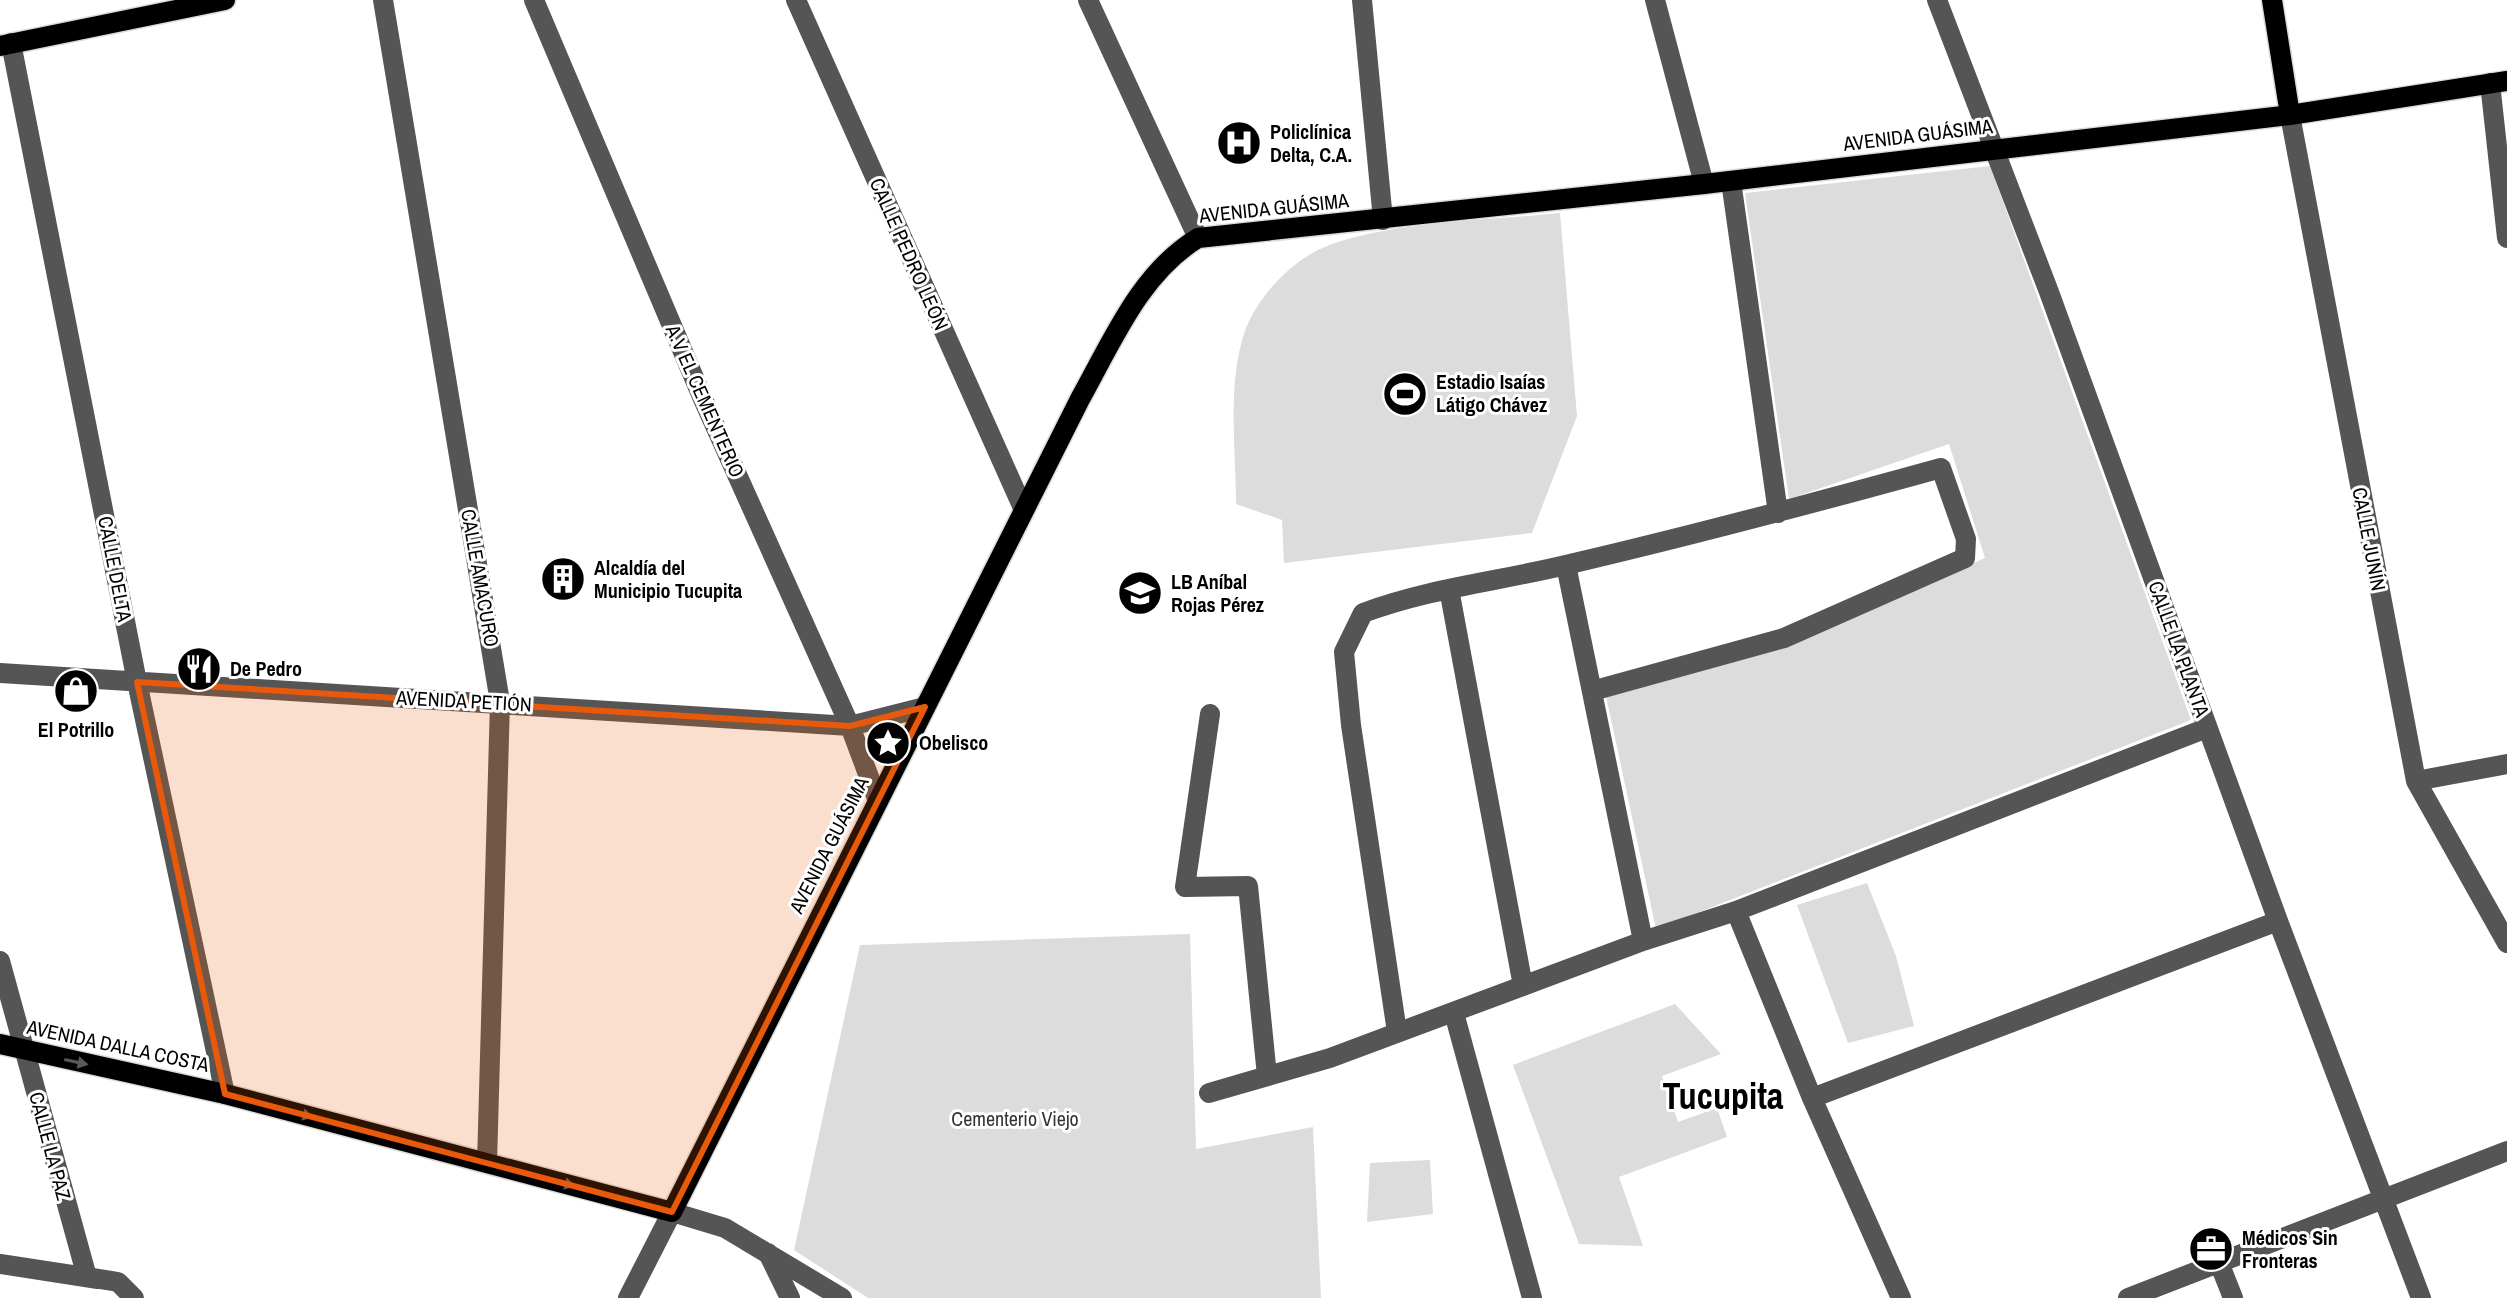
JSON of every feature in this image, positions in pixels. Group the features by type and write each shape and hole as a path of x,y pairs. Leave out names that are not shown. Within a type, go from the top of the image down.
{"main road":[{"path":"6,44 225,0"},
{"path":"2272,0 2290,115"},
{"name":"AVENIDA GUÁSIMA","path":"672,1212 1023,508 1132,306 1162,267 1198,238 1994,151 2290,115 2498,82"},
{"name":"AVENIDA DALLA COSTA","path":"0,1044 225,1094 672,1212"}],"street":[{"name":"CALLE AMACURO","path":"383,0 500,702 487,1163"},
{"name":"A.V EL CEMENTERIO","path":"534,0 703,399 850,726 878,801"},
{"name":"CALLE PEDRO LEÓN","path":"796,0 1023,508"},
{"path":"1088,0 1198,238"},
{"path":"1362,0 1383,220"},
{"path":"1655,0 1704,184"},
{"name":"CALLE LA PLANTA","path":"1937,0 2421,1298"},
{"name":"CALLE DELTA","path":"6,44 225,1094"},
{"path":"2498,82 2507,238"},
{"name":"CALLE JUNÍN","path":"2290,115 2416,781 2507,943"},
{"path":"1731,181 1778,513"},
{"path":"1397,1032 1351,725 1344,652 1363,613 1399,600 1566,565 1778,513 1941,468 1966,539 1965,558 1784,638 1592,691"},
{"path":"1566,565 1643,941"},
{"path":"1449,589 1523,986"},
{"name":"AVENIDA PETIÓN","path":"0,673 850,726 925,707"},
{"path":"1210,714 1185,887 1248,886 1267,1076"},
{"path":"1209,1093 1330,1058 1643,941 1736,911 2207,728"},
{"path":"2416,781 2507,764"},
{"path":"1736,911 1812,1098 1901,1298"},
{"path":"1812,1098 2278,921"},
{"name":"CALLE LA PAZ","path":"0,961 87,1277"},
{"path":"1454,1013 1532,1298"},
{"path":"2128,1298 2220,1265 2507,1151"},
{"path":"672,1212 725,1228 842,1298"},
{"name":"AVENIDA GUÁSIMA","path":"628,1298 672,1212"},
{"path":"768,1253 790,1298"},
{"path":"0,1264 118,1282 134,1298"},
{"path":"2220,1265 2233,1298"}],"highlighted area":[{"path":"137,682 850,726 925,707 672,1212 225,1094"}],"green space":[{"path":"1990,166 2191,720 1656,929 1606,696 1784,646 1985,558 1949,444 1789,499 1745,193"},
{"name":"Estadio Isaías Látigo Chávez","path":"1560,213 1577,416 1532,533 1284,563 1282,520 1236,504 1236,375 1244,334 1264,296 1296,264 1320,249 1344,240 1404,228"},
{"path":"1867,883 1896,956 1914,1026 1848,1043 1797,905"},
{"name":"Cementerio Viejo","path":"1190,934 1196,1149 1313,1127 1321,1298 868,1298 794,1250 860,945"},
{"path":"1675,1004 1721,1054 1662,1076 1678,1122 1717,1108 1727,1137 1619,1177 1643,1246 1579,1244 1513,1065"},
{"path":"1430,1160 1433,1214 1367,1222 1370,1163"}],"place":[{"name":"Policlínica Delta, C.A.","path":"1239,143"},
{"name":"Estadio Isaías Látigo Chávez","path":"1405,394"},
{"name":"Alcaldía del Municipio Tucupita","path":"563,579"},
{"name":"LB Aníbal Rojas Pérez","path":"1140,593"},
{"name":"De Pedro","path":"199,669"},
{"name":"El Potrillo","path":"76,691"},
{"name":"Obelisco","path":"888,743"},
{"name":"Médicos Sin Fronteras","path":"2211,1249"}],"district":[{"name":"Tucupita","path":"1723,1096"}]}
